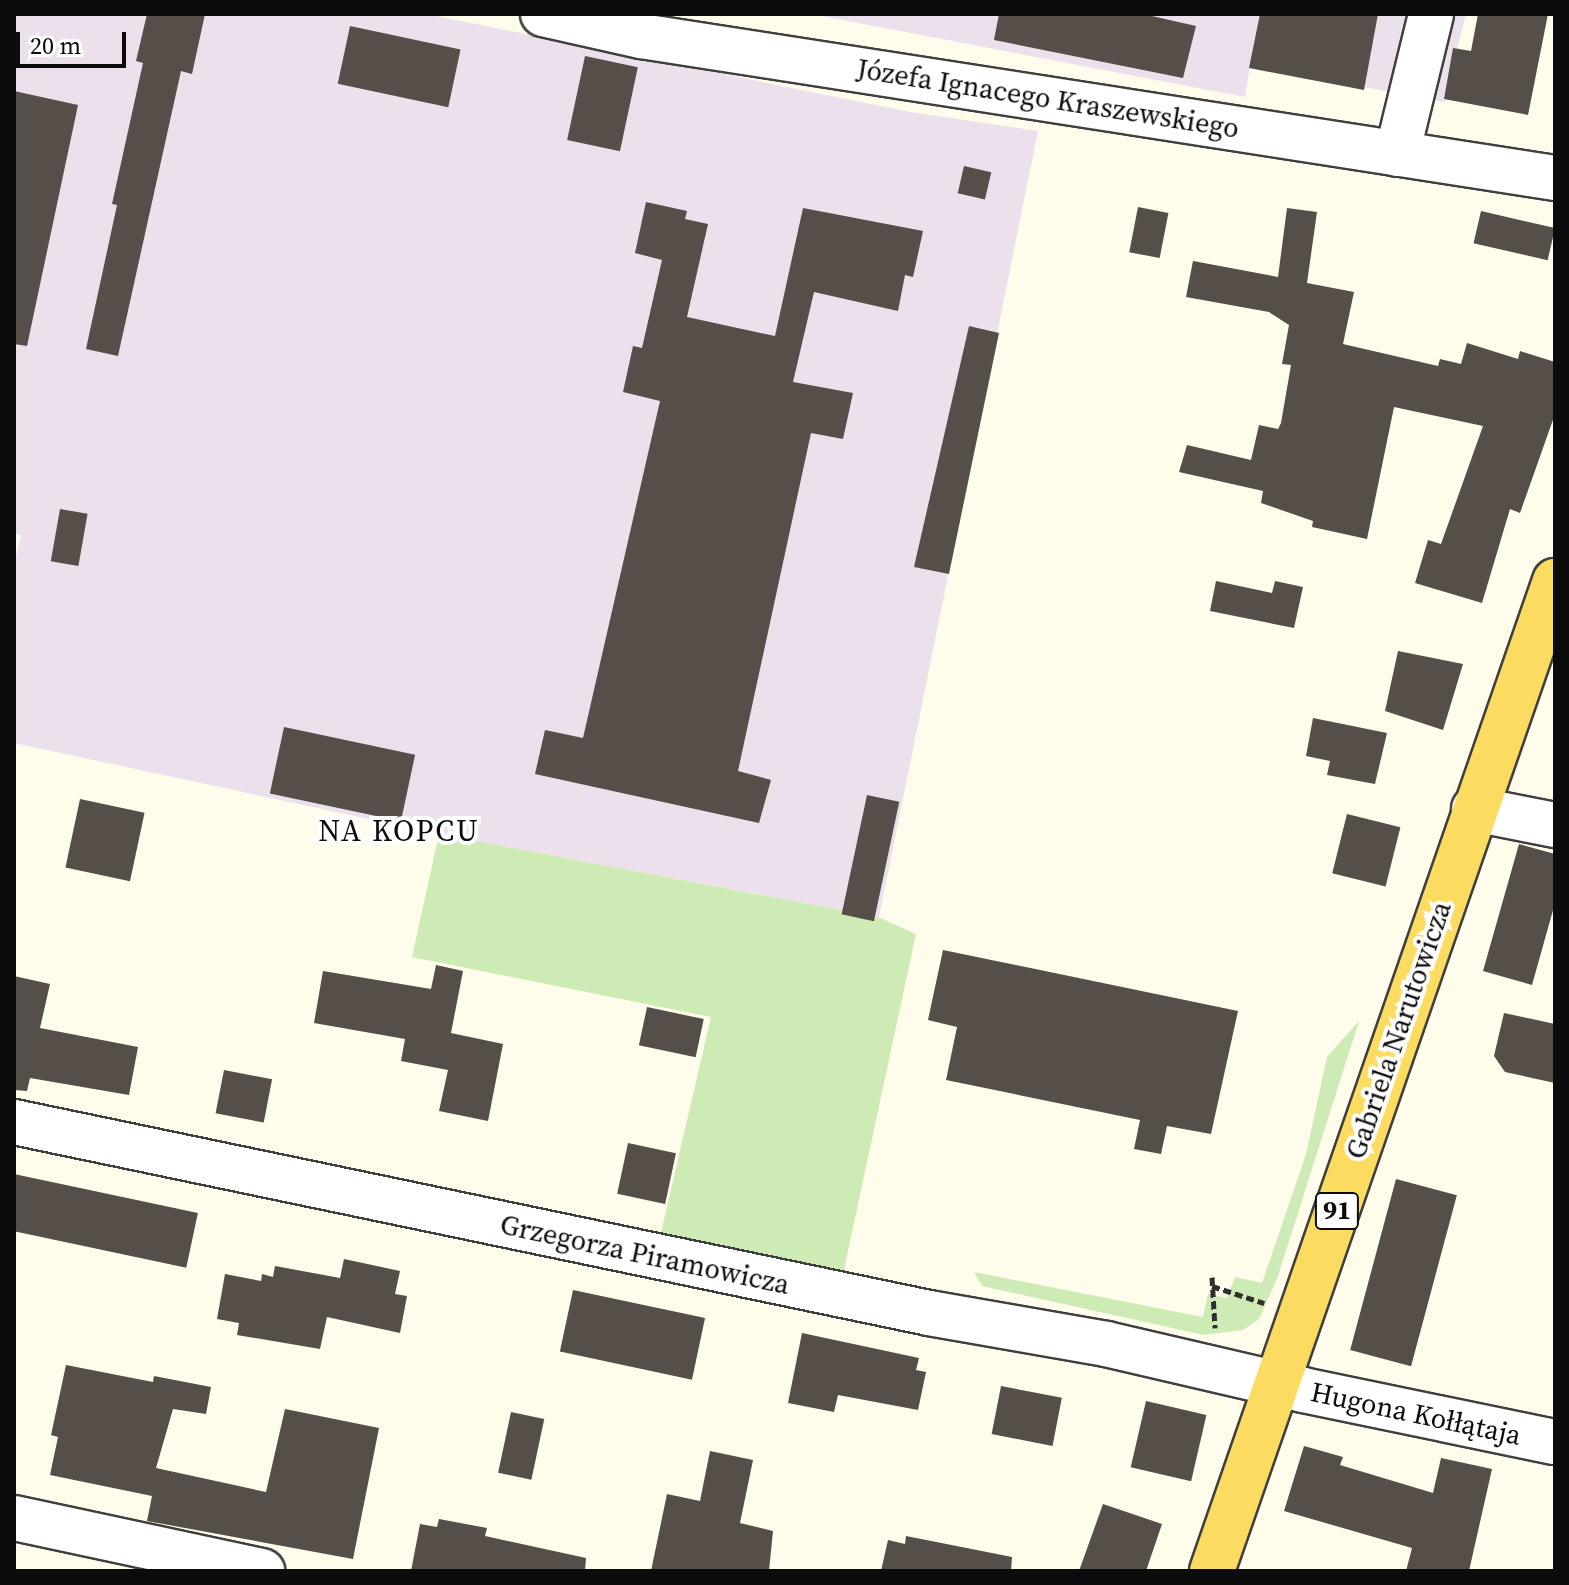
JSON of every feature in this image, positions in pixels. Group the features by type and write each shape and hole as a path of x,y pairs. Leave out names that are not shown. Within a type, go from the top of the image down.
{"main road":[{"name":"Gabriela Narutowicza","path":"1212,1571 1555,581"}],"street":[{"name":"Józefa Ignacego Kraszewskiego","path":"543,14 641,36 1555,178"},
{"path":"1397,154 1431,14"},
{"path":"1474,809 1555,825"},
{"name":"Grzegorza Piramowicza","path":"14,1122 929,1313 1106,1344 1277,1382"},
{"name":"Hugona Kołłątaja","path":"1277,1382 1555,1442"},
{"path":"14,1518 262,1571"}],"path":[{"path":"1212,1277 1215,1341"},
{"path":"1212,1286 1271,1306"}],"shaded area":[{"path":"14,14 426,14 911,112 1038,131 879,917 439,834 14,743 14,566 21,535 14,533"},
{"path":"811,14 1466,14 1444,102 1250,66 1245,97"}],"green space":[{"path":"439,834 878,917 916,934 843,1274 660,1237 711,1017 412,957"},
{"path":"1359,1021 1277,1279 1259,1319 1243,1330 1204,1335 982,1286 974,1272 1203,1317 1208,1294 1227,1298 1235,1277 1262,1283 1306,1154 1327,1057"}],"building":[{"path":"147,14 205,14 192,74 181,71 118,356 86,349 117,205 112,204 143,63 136,61"},
{"path":"999,14 1143,14 1196,26 1183,78 994,40"},
{"path":"1260,14 1378,14 1364,90 1249,68"},
{"path":"1478,14 1548,14 1528,115 1444,99 1453,48 1471,51"},
{"path":"350,26 461,49 448,107 338,84"},
{"path":"585,56 638,67 620,151 567,140"},
{"path":"14,91 78,105 27,346 14,344"},
{"path":"964,166 991,172 985,200 958,193"},
{"path":"646,202 687,211 685,219 708,224 687,317 775,336 803,208 923,231 913,277 905,275 898,311 814,292 793,382 853,393 843,439 811,433 738,771 771,780 759,823 535,774 545,730 583,738 660,401 623,392 633,346 642,348 662,260 635,253"},
{"path":"1138,207 1168,213 1160,258 1129,252"},
{"path":"1287,208 1317,212 1307,283 1354,292 1343,344 1438,366 1440,359 1461,364 1467,343 1518,359 1520,351 1555,362 1555,414 1520,513 1510,509 1482,603 1415,583 1428,540 1441,544 1483,426 1394,407 1367,539 1312,527 1313,521 1261,503 1263,491 1179,472 1187,445 1251,460 1259,425 1278,429 1281,423 1291,365 1282,364 1289,325 1269,312 1186,297 1193,261 1278,277"},
{"path":"1481,211 1555,228 1548,260 1474,243"},
{"path":"969,326 999,333 949,574 914,567"},
{"path":"60,509 88,514 78,566 51,561"},
{"path":"1216,581 1272,593 1275,581 1303,587 1294,628 1210,611"},
{"path":"1398,651 1463,664 1443,730 1385,711"},
{"path":"1313,718 1387,733 1375,784 1327,775 1330,761 1306,756"},
{"path":"284,727 415,755 401,821 270,794"},
{"path":"867,795 899,802 874,921 842,914"},
{"path":"80,799 145,813 130,881 65,867"},
{"path":"1347,814 1400,827 1386,886 1332,873"},
{"path":"1519,844 1555,854 1555,903 1532,985 1483,971"},
{"path":"943,950 1238,1011 1211,1134 1167,1126 1161,1154 1134,1149 1140,1120 946,1080 957,1027 928,1020"},
{"path":"436,965 463,971 451,1033 503,1044 488,1121 439,1111 448,1070 401,1061 405,1039 314,1023 323,971 431,989"},
{"path":"14,976 50,984 40,1028 138,1047 129,1095 30,1078 27,1091 14,1090"},
{"path":"647,1007 704,1019 696,1057 639,1045"},
{"path":"1504,1013 1555,1024 1555,1083 1505,1072 1494,1056"},
{"path":"224,1070 272,1079 264,1123 216,1113"},
{"path":"628,1143 676,1153 665,1204 617,1194"},
{"path":"14,1174 198,1213 186,1268 14,1231"},
{"path":"1396,1179 1457,1195 1411,1366 1350,1350"},
{"path":"344,1259 400,1271 395,1294 407,1296 400,1333 327,1317 320,1349 237,1335 239,1323 217,1319 225,1274 261,1281 262,1274 273,1277 275,1266 340,1278"},
{"path":"573,1290 705,1318 692,1380 560,1352"},
{"path":"802,1333 919,1358 916,1370 926,1372 918,1410 838,1395 834,1412 788,1403"},
{"path":"66,1365 153,1382 154,1376 211,1387 206,1414 173,1409 156,1468 266,1492 285,1409 379,1428 353,1559 147,1521 152,1496 50,1475 58,1437 51,1435"},
{"path":"1001,1386 1062,1398 1053,1446 992,1434"},
{"path":"1146,1401 1206,1415 1191,1481 1131,1467"},
{"path":"511,1412 544,1419 531,1480 498,1473"},
{"path":"1304,1446 1343,1457 1340,1465 1433,1493 1441,1458 1492,1469 1469,1571 1406,1571 1412,1548 1284,1511"},
{"path":"710,1451 753,1460 740,1523 773,1531 769,1571 651,1571 667,1494 700,1501"},
{"path":"1103,1504 1162,1524 1146,1571 1079,1571"},
{"path":"439,1519 487,1528 485,1536 586,1558 585,1571 411,1571 420,1524 437,1527"},
{"path":"906,1536 1012,1557 1011,1571 881,1571 888,1540 905,1544"}],"district":[{"name":"NA KOPCU","path":"399,831"}]}
